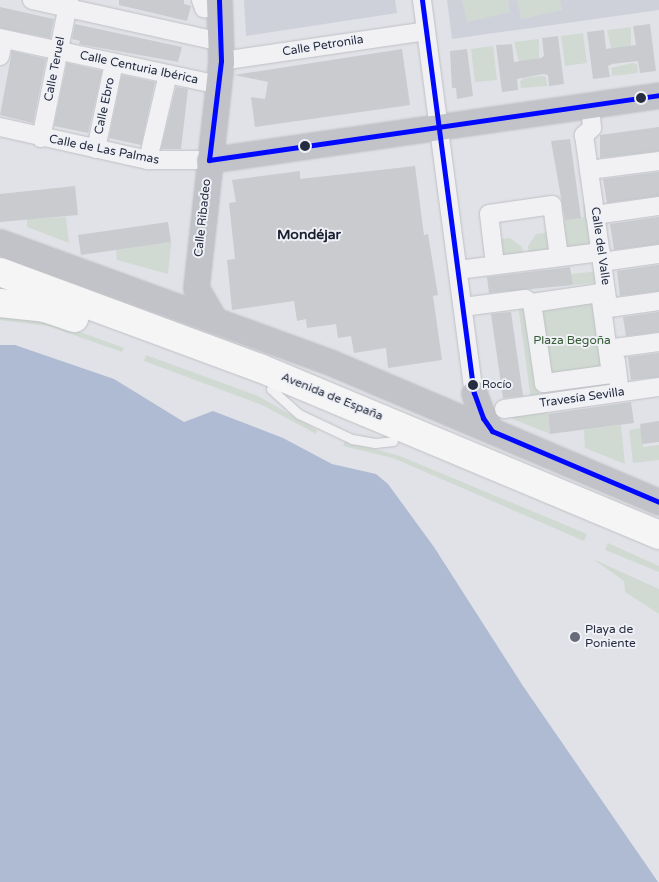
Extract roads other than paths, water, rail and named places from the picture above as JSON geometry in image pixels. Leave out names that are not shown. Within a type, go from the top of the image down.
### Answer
[{"type":"highway","name":"Avenida de España","points":[[0,272],[260,368],[659,535]]},
{"type":"highway","name":"Avenida de España","points":[[0,303],[45,308],[271,389],[659,554]]},
{"type":"street","points":[[32,0],[68,4],[220,63]]},
{"type":"street","points":[[422,0],[437,125],[474,393],[482,418],[492,431]]},
{"type":"street","name":"Calle Ribadeo","points":[[196,288],[220,63],[213,3]]},
{"type":"street","name":"Calle Teruel","points":[[41,138],[68,4]]},
{"type":"street","name":"Calle Petronila","points":[[220,63],[426,30]]},
{"type":"street","points":[[0,56],[2,39]]},
{"type":"street","name":"Calle Centuria Ibérica","points":[[2,39],[168,74],[220,63]]},
{"type":"street","name":"Calle Ebro","points":[[96,149],[114,63]]},
{"type":"street","points":[[148,160],[168,74]]},
{"type":"street","points":[[209,160],[437,125],[659,95]]},
{"type":"street","name":"Calle del Valle","points":[[590,105],[592,128],[584,135],[617,381]]},
{"type":"street","name":"Calle de Las Palmas","points":[[0,127],[41,138],[148,160],[209,160]]},
{"type":"street","points":[[589,170],[659,160]]},
{"type":"street","points":[[495,265],[489,214],[552,205],[559,257]]},
{"type":"street","points":[[595,216],[659,206]]},
{"type":"street","points":[[0,242],[171,302],[447,411],[659,502]]},
{"type":"street","points":[[458,270],[559,257],[659,254]]},
{"type":"street","points":[[171,302],[196,288],[214,319]]},
{"type":"street","points":[[463,306],[526,299],[532,303],[605,296],[659,301]]},
{"type":"street","points":[[544,384],[617,381],[605,296]]},
{"type":"street","points":[[532,303],[544,384],[543,403]]},
{"type":"street","points":[[614,348],[659,342]]},
{"type":"street","name":"Travesía Sevilla","points":[[504,409],[543,403],[617,381],[659,387]]},
{"type":"street","points":[[447,411],[463,408],[474,393]]},
{"type":"water","points":[[0,345],[15,345],[114,379],[184,422],[213,411],[283,438],[332,464],[376,474],[388,484],[434,547],[523,686],[658,882],[0,882]]},
{"type":"place","name":"Rocío","points":[[473,385]]},
{"type":"place","name":"Playa de Poniente","points":[[575,637]]},
{"type":"district","name":"Mondéjar","points":[[309,235]]},
{"type":"park label","name":"Plaza Begoña","points":[[572,341]]}]
